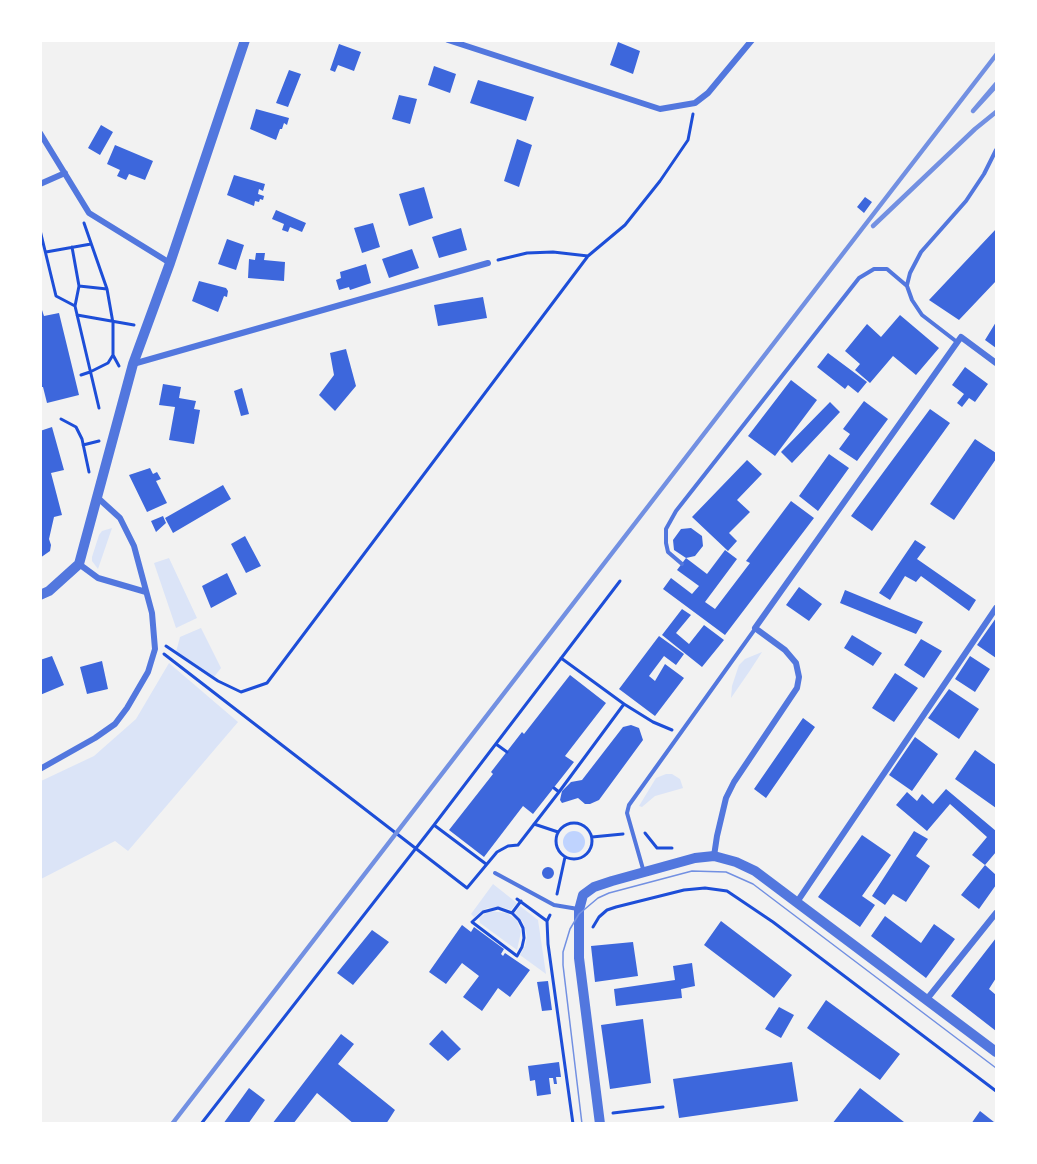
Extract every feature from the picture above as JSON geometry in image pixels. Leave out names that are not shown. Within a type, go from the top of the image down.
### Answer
[{"type":"street","points":[[40,595],[49,591],[79,564],[133,364],[170,263],[245,40]]},
{"type":"street","points":[[448,40],[660,109],[694,103],[708,93],[752,40]]},
{"type":"street","points":[[40,133],[89,213],[170,263]]},
{"type":"street","points":[[40,184],[65,173]]},
{"type":"street","points":[[133,364],[488,263]]},
{"type":"street","points":[[714,856],[726,798],[734,782],[797,688],[799,676],[796,663],[785,650],[755,628],[959,339],[996,363]]},
{"type":"street","points":[[40,769],[115,724],[148,672],[156,640],[134,546],[120,518],[98,498]]},
{"type":"street","points":[[79,564],[99,578],[146,592]]},
{"type":"street","points":[[797,902],[996,608]]},
{"type":"street","points":[[600,1124],[579,958],[579,910],[583,894],[594,887],[676,861],[714,856],[736,862],[755,871],[996,1052]]},
{"type":"street","points":[[927,999],[996,913]]},
{"type":"lane","points":[[907,286],[910,273],[921,252],[966,201],[984,174],[996,150]]},
{"type":"lane","points":[[682,564],[668,552],[666,543],[666,529],[676,511],[859,278],[874,269],[887,269],[907,286],[912,300],[922,315],[959,339]]},
{"type":"lane","points":[[644,871],[627,813],[629,805],[755,628]]},
{"type":"lane","points":[[495,873],[554,905],[579,910]]},
{"type":"path","points":[[156,640],[218,681],[241,692],[267,683],[588,256],[625,225],[660,181],[688,140],[694,103]]},
{"type":"path","points":[[81,375],[108,363],[113,355],[113,323],[107,289],[82,219]]},
{"type":"path","points":[[40,230],[56,296],[75,306]]},
{"type":"path","points":[[46,252],[92,244]]},
{"type":"path","points":[[72,248],[79,286],[75,306],[99,408]]},
{"type":"path","points":[[488,263],[526,253],[553,252],[588,256]]},
{"type":"path","points":[[79,286],[107,289]]},
{"type":"path","points":[[77,315],[113,323],[147,327]]},
{"type":"path","points":[[61,419],[76,427],[90,476]]},
{"type":"path","points":[[83,445],[101,441]]},
{"type":"path","points":[[201,1124],[434,825],[620,581]]},
{"type":"path","points":[[561,658],[653,722],[682,732]]},
{"type":"path","points":[[171,659],[467,888],[501,849],[518,845],[624,704]]},
{"type":"path","points":[[496,744],[507,752]]},
{"type":"path","points":[[554,788],[559,792]]},
{"type":"path","points":[[534,824],[558,832]]},
{"type":"path","points":[[570,824],[577,824],[589,830],[592,837],[592,844],[585,856],[572,859],[565,857],[556,846],[558,832],[570,824]]},
{"type":"path","points":[[434,825],[486,864]]},
{"type":"path","points":[[644,829],[657,848],[672,848]]},
{"type":"path","points":[[592,837],[625,834]]},
{"type":"path","points":[[590,932],[599,917],[607,910],[684,888],[727,891],[773,922],[996,1091]]},
{"type":"path","points":[[512,913],[521,901]]},
{"type":"path","points":[[490,909],[512,913],[523,928],[524,938],[517,956],[472,922],[490,909]]},
{"type":"path","points":[[553,973],[573,1124]]},
{"type":"path","points":[[612,1124],[611,1113],[663,1107]]},
{"type":"shaded area","points":[[112,528],[98,569],[92,557],[99,535],[102,531]]},
{"type":"shaded area","points":[[169,558],[197,618],[176,628],[154,563]]},
{"type":"shaded area","points":[[201,628],[221,668],[214,677],[176,652],[180,637]]},
{"type":"shaded area","points":[[762,652],[731,698],[732,686],[739,665],[745,659]]},
{"type":"shaded area","points":[[169,663],[238,722],[128,851],[115,841],[41,879],[41,781],[94,756],[136,719]]},
{"type":"shaded area","points":[[672,774],[680,779],[683,788],[655,796],[642,807],[639,806],[656,778]]},
{"type":"shaded area","points":[[493,884],[517,903],[511,910],[501,907],[487,908],[474,917],[471,914]]},
{"type":"shaded area","points":[[520,906],[538,920],[546,974],[520,955],[527,936],[523,922],[515,913]]},
{"type":"shaded area","points":[[489,911],[507,913],[517,920],[521,932],[517,950],[480,923],[479,918]]},
{"type":"water","points":[[574,831],[582,834],[585,842],[582,850],[574,853],[566,850],[563,842],[566,834]]},
{"type":"building","points":[[618,42],[640,51],[633,74],[610,65]]},
{"type":"building","points":[[339,44],[361,52],[354,71],[338,65],[335,72],[330,70]]},
{"type":"building","points":[[434,66],[456,74],[450,93],[428,85]]},
{"type":"building","points":[[289,70],[301,74],[288,107],[276,103]]},
{"type":"building","points":[[478,80],[534,97],[526,121],[470,103]]},
{"type":"building","points":[[399,95],[417,99],[410,124],[392,119]]},
{"type":"building","points":[[256,109],[289,118],[287,125],[284,123],[280,129],[276,140],[250,129]]},
{"type":"building","points":[[101,125],[113,132],[100,155],[88,148]]},
{"type":"building","points":[[517,139],[532,145],[519,187],[504,181]]},
{"type":"building","points":[[115,145],[153,161],[145,180],[129,174],[126,180],[117,176],[120,170],[107,164]]},
{"type":"building","points":[[234,175],[265,184],[263,191],[259,189],[258,194],[264,196],[263,200],[255,201],[254,206],[227,195]]},
{"type":"building","points":[[424,187],[433,218],[409,226],[399,194]]},
{"type":"building","points":[[865,197],[872,202],[864,213],[857,207]]},
{"type":"building","points":[[276,210],[306,223],[302,232],[290,227],[288,232],[282,230],[284,224],[272,219]]},
{"type":"building","points":[[373,223],[380,247],[362,253],[354,228]]},
{"type":"building","points":[[461,228],[467,250],[439,258],[432,237]]},
{"type":"building","points":[[996,229],[996,281],[959,320],[929,300]]},
{"type":"building","points":[[227,239],[244,245],[236,270],[218,264]]},
{"type":"building","points":[[412,249],[419,268],[389,278],[382,259]]},
{"type":"building","points":[[256,253],[265,253],[264,260],[285,262],[284,281],[248,278],[249,259],[255,260]]},
{"type":"building","points":[[366,264],[371,283],[350,290],[349,287],[339,290],[336,280],[341,278],[340,272]]},
{"type":"building","points":[[199,281],[226,288],[228,291],[218,312],[192,301]]},
{"type":"building","points":[[483,297],[487,318],[438,326],[434,305]]},
{"type":"building","points":[[40,304],[44,316],[59,313],[79,395],[47,403],[43,387],[40,387]]},
{"type":"building","points":[[900,315],[939,348],[916,375],[893,356],[870,383],[855,370],[860,364],[845,351],[867,324],[881,337]]},
{"type":"building","points":[[996,322],[996,348],[985,340]]},
{"type":"building","points":[[346,349],[356,386],[335,411],[319,395],[334,375],[330,353]]},
{"type":"building","points":[[828,353],[867,382],[858,393],[848,385],[845,389],[817,367]]},
{"type":"building","points":[[965,367],[988,384],[975,402],[969,398],[962,407],[957,403],[964,394],[952,385]]},
{"type":"building","points":[[791,380],[817,400],[775,456],[748,436]]},
{"type":"building","points":[[163,384],[181,387],[179,398],[196,401],[194,409],[200,410],[194,444],[169,440],[175,407],[159,405]]},
{"type":"building","points":[[242,388],[249,414],[241,416],[234,391]]},
{"type":"building","points":[[864,401],[888,419],[857,461],[839,449],[850,434],[843,429]]},
{"type":"building","points":[[830,402],[840,412],[792,463],[781,452]]},
{"type":"building","points":[[930,409],[950,423],[872,531],[851,516]]},
{"type":"building","points":[[52,427],[64,470],[51,473],[62,515],[54,517],[49,539],[50,551],[40,558],[40,431]]},
{"type":"building","points":[[975,439],[996,453],[996,459],[954,520],[930,504]]},
{"type":"building","points":[[829,454],[849,468],[818,511],[799,496]]},
{"type":"building","points":[[747,460],[762,474],[737,500],[750,512],[729,533],[737,541],[728,551],[692,517]]},
{"type":"building","points":[[150,468],[153,474],[157,472],[161,479],[156,481],[167,503],[147,512],[129,475]]},
{"type":"building","points":[[223,485],[231,499],[173,533],[165,518]]},
{"type":"building","points":[[791,501],[814,518],[725,635],[663,589],[671,578],[692,594],[699,586],[677,570],[686,558],[707,574],[725,550],[737,559],[705,602],[715,609],[750,563],[746,561]]},
{"type":"building","points":[[163,516],[166,523],[156,532],[151,521]]},
{"type":"building","points":[[691,528],[702,536],[703,546],[695,556],[686,558],[674,550],[673,540],[681,529]]},
{"type":"building","points":[[245,536],[261,566],[246,573],[231,544]]},
{"type":"building","points":[[915,540],[926,547],[917,559],[976,600],[969,611],[921,576],[916,582],[905,576],[890,600],[879,593]]},
{"type":"building","points":[[227,573],[237,594],[211,608],[202,586]]},
{"type":"building","points":[[799,587],[822,604],[809,621],[786,605]]},
{"type":"building","points":[[845,590],[923,622],[916,634],[840,603]]},
{"type":"building","points":[[682,609],[691,615],[676,633],[689,644],[704,625],[724,640],[702,667],[662,635]]},
{"type":"building","points":[[996,618],[996,658],[977,645]]},
{"type":"building","points":[[852,635],[882,653],[873,666],[844,648]]},
{"type":"building","points":[[659,636],[684,654],[676,665],[664,656],[649,676],[655,681],[665,664],[684,678],[655,716],[619,689]]},
{"type":"building","points":[[921,639],[942,651],[924,678],[904,665]]},
{"type":"building","points":[[52,656],[64,685],[40,695],[40,660]]},
{"type":"building","points":[[970,656],[990,669],[975,692],[955,679]]},
{"type":"building","points":[[102,661],[108,689],[87,694],[80,667]]},
{"type":"building","points":[[895,673],[918,688],[894,722],[872,708]]},
{"type":"building","points":[[570,675],[606,703],[565,756],[574,762],[533,814],[523,806],[484,857],[449,830],[493,774],[491,772],[522,732],[524,734]]},
{"type":"building","points":[[949,689],[979,709],[959,739],[928,718]]},
{"type":"building","points":[[803,718],[815,727],[766,798],[754,789]]},
{"type":"building","points":[[631,725],[639,728],[643,740],[599,800],[585,804],[578,798],[562,803],[560,800],[562,791],[571,782],[582,780],[623,727]]},
{"type":"building","points":[[915,737],[938,754],[912,791],[889,775]]},
{"type":"building","points":[[975,750],[996,765],[996,808],[955,779]]},
{"type":"building","points":[[946,789],[996,831],[996,852],[985,865],[972,855],[987,837],[950,804],[927,831],[896,805],[907,792],[917,801],[922,794],[933,804]]},
{"type":"building","points":[[914,831],[928,839],[916,856],[930,866],[906,902],[893,894],[885,905],[872,896]]},
{"type":"building","points":[[862,835],[891,855],[862,896],[875,905],[860,927],[818,897]]},
{"type":"building","points":[[985,865],[996,875],[996,885],[979,909],[961,895]]},
{"type":"building","points":[[550,867],[554,873],[550,879],[546,879],[542,871]]},
{"type":"building","points":[[885,916],[921,943],[934,924],[955,939],[926,978],[871,936]]},
{"type":"building","points":[[721,921],[792,975],[774,998],[704,945]]},
{"type":"building","points":[[462,925],[471,932],[474,927],[504,949],[501,954],[503,956],[505,953],[530,970],[510,997],[498,988],[482,1011],[463,997],[479,976],[462,963],[446,984],[429,972]]},
{"type":"building","points":[[372,930],[389,942],[353,985],[337,973]]},
{"type":"building","points":[[996,938],[996,978],[989,989],[996,995],[996,1031],[951,996]]},
{"type":"building","points":[[633,942],[638,976],[595,982],[591,946]]},
{"type":"building","points":[[692,963],[695,986],[681,989],[682,998],[616,1006],[614,989],[675,980],[673,966]]},
{"type":"building","points":[[548,981],[552,1010],[542,1011],[537,982]]},
{"type":"building","points":[[826,1000],[900,1054],[880,1080],[807,1028]]},
{"type":"building","points":[[779,1007],[794,1015],[781,1038],[765,1029]]},
{"type":"building","points":[[643,1019],[651,1083],[610,1089],[601,1025]]},
{"type":"building","points":[[442,1030],[461,1049],[448,1061],[429,1044]]},
{"type":"building","points":[[341,1034],[354,1044],[338,1064],[395,1110],[386,1124],[354,1124],[317,1093],[293,1124],[272,1124]]},
{"type":"building","points":[[559,1062],[561,1077],[556,1077],[557,1084],[554,1084],[553,1078],[549,1078],[551,1094],[537,1096],[535,1080],[530,1081],[528,1066]]},
{"type":"building","points":[[792,1062],[798,1101],[679,1118],[673,1079]]},
{"type":"building","points":[[249,1088],[265,1100],[248,1124],[223,1124]]},
{"type":"building","points":[[860,1088],[904,1122],[903,1124],[832,1124]]},
{"type":"building","points":[[980,1111],[994,1122],[993,1124],[971,1124]]},
{"type":"tram line","points":[[582,1124],[563,965],[563,952],[570,929],[579,914],[598,898],[692,871],[726,872],[753,884],[996,1068]]},
{"type":"railway","points":[[172,1124],[996,55]]},
{"type":"railway","points":[[996,84],[973,111],[996,86]]},
{"type":"railway","points":[[873,226],[975,129],[996,112]]}]
